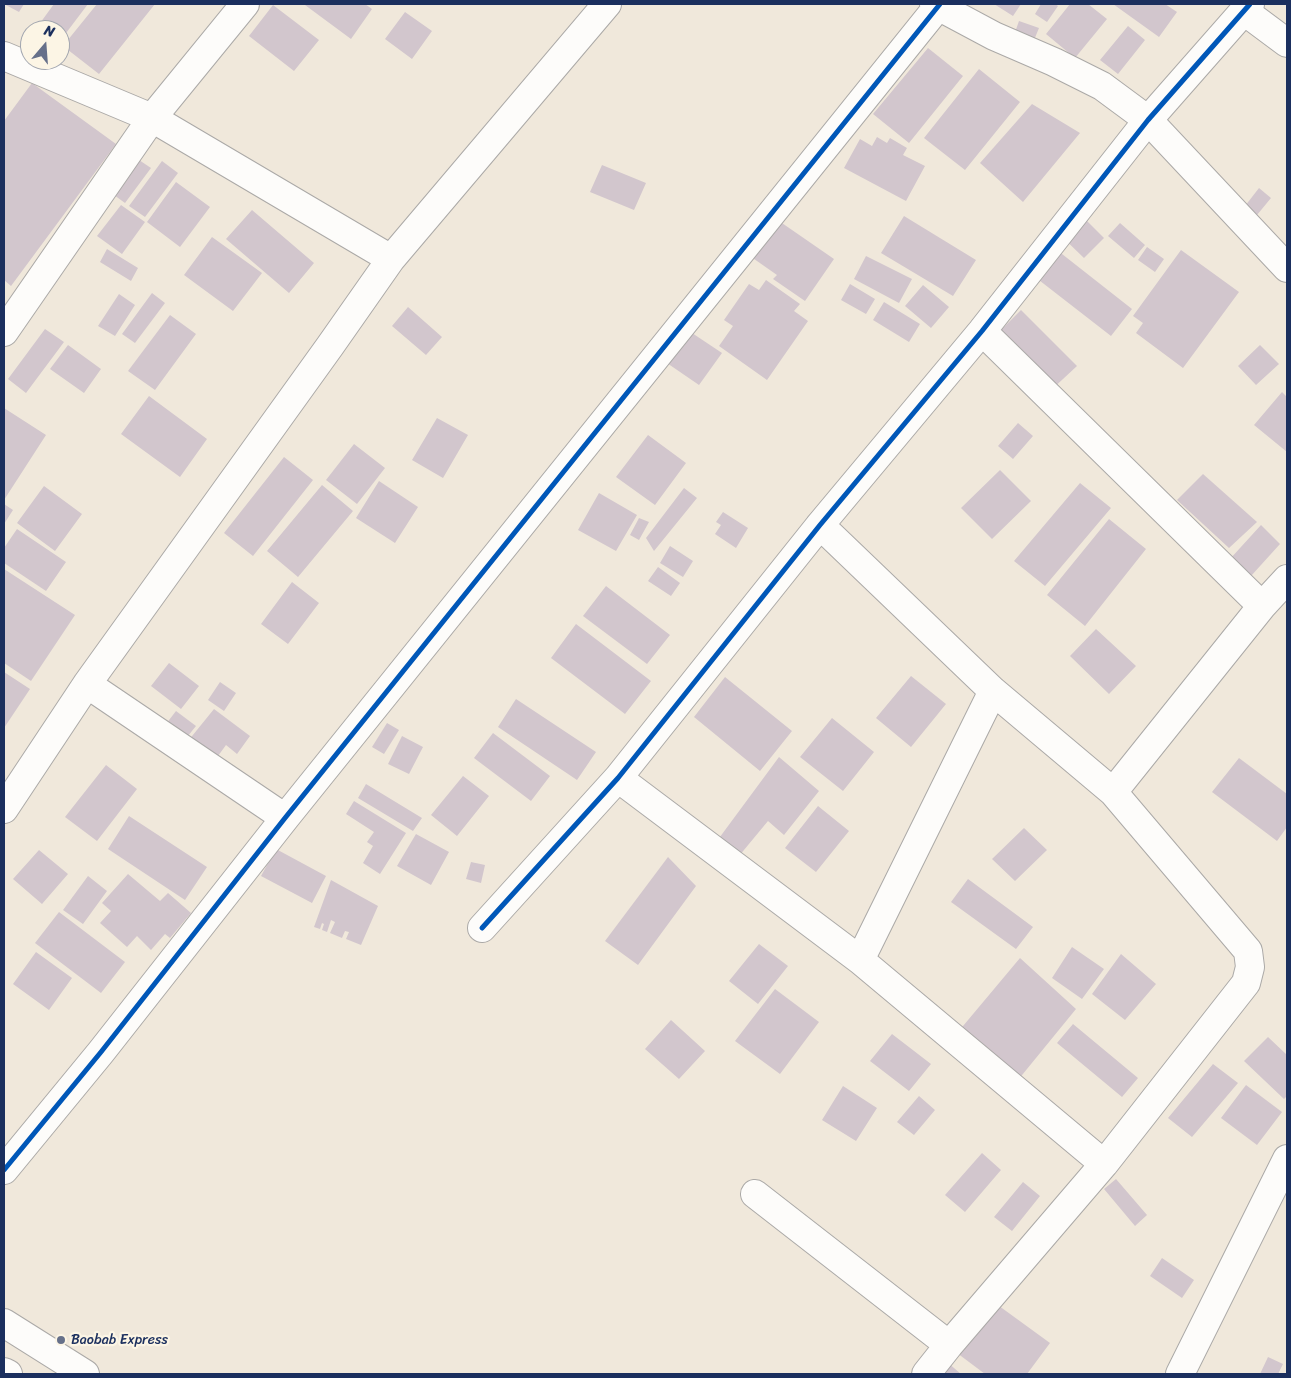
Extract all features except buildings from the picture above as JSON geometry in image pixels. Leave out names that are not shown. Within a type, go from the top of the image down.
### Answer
[{"type":"main road","points":[[4,332],[152,118],[245,4]]},
{"type":"main road","points":[[4,809],[87,684],[391,259],[607,4]]},
{"type":"main road","points":[[4,1170],[101,1052],[285,818],[937,5],[994,36],[1054,62],[1102,86],[1148,120],[1287,268]]},
{"type":"main road","points":[[482,928],[618,778],[820,525],[982,332],[1148,120],[1247,8],[1287,43]]},
{"type":"main road","points":[[4,56],[152,118],[391,259]]},
{"type":"main road","points":[[982,332],[1262,606]]},
{"type":"main road","points":[[820,525],[993,691],[1113,792],[1248,951],[1250,967],[1246,983],[1104,1164],[926,1374]]},
{"type":"main road","points":[[1113,792],[1262,606],[1287,579]]},
{"type":"main road","points":[[87,684],[285,818]]},
{"type":"main road","points":[[860,960],[993,691]]},
{"type":"main road","points":[[618,778],[860,960],[1104,1164]]},
{"type":"main road","points":[[1180,1374],[1287,1159]]},
{"type":"main road","points":[[756,1194],[949,1345]]},
{"type":"main road","points":[[4,1323],[85,1374]]},
{"type":"main road","points":[[4,1372],[8,1374]]},
{"type":"cycle path","points":[[4,1170],[101,1052],[285,818],[940,4]]},
{"type":"cycle path","points":[[482,928],[618,778],[820,525],[982,331],[1148,120],[1250,4]]},
{"type":"place","name":"Baobab Express","points":[[61,1340]]}]
